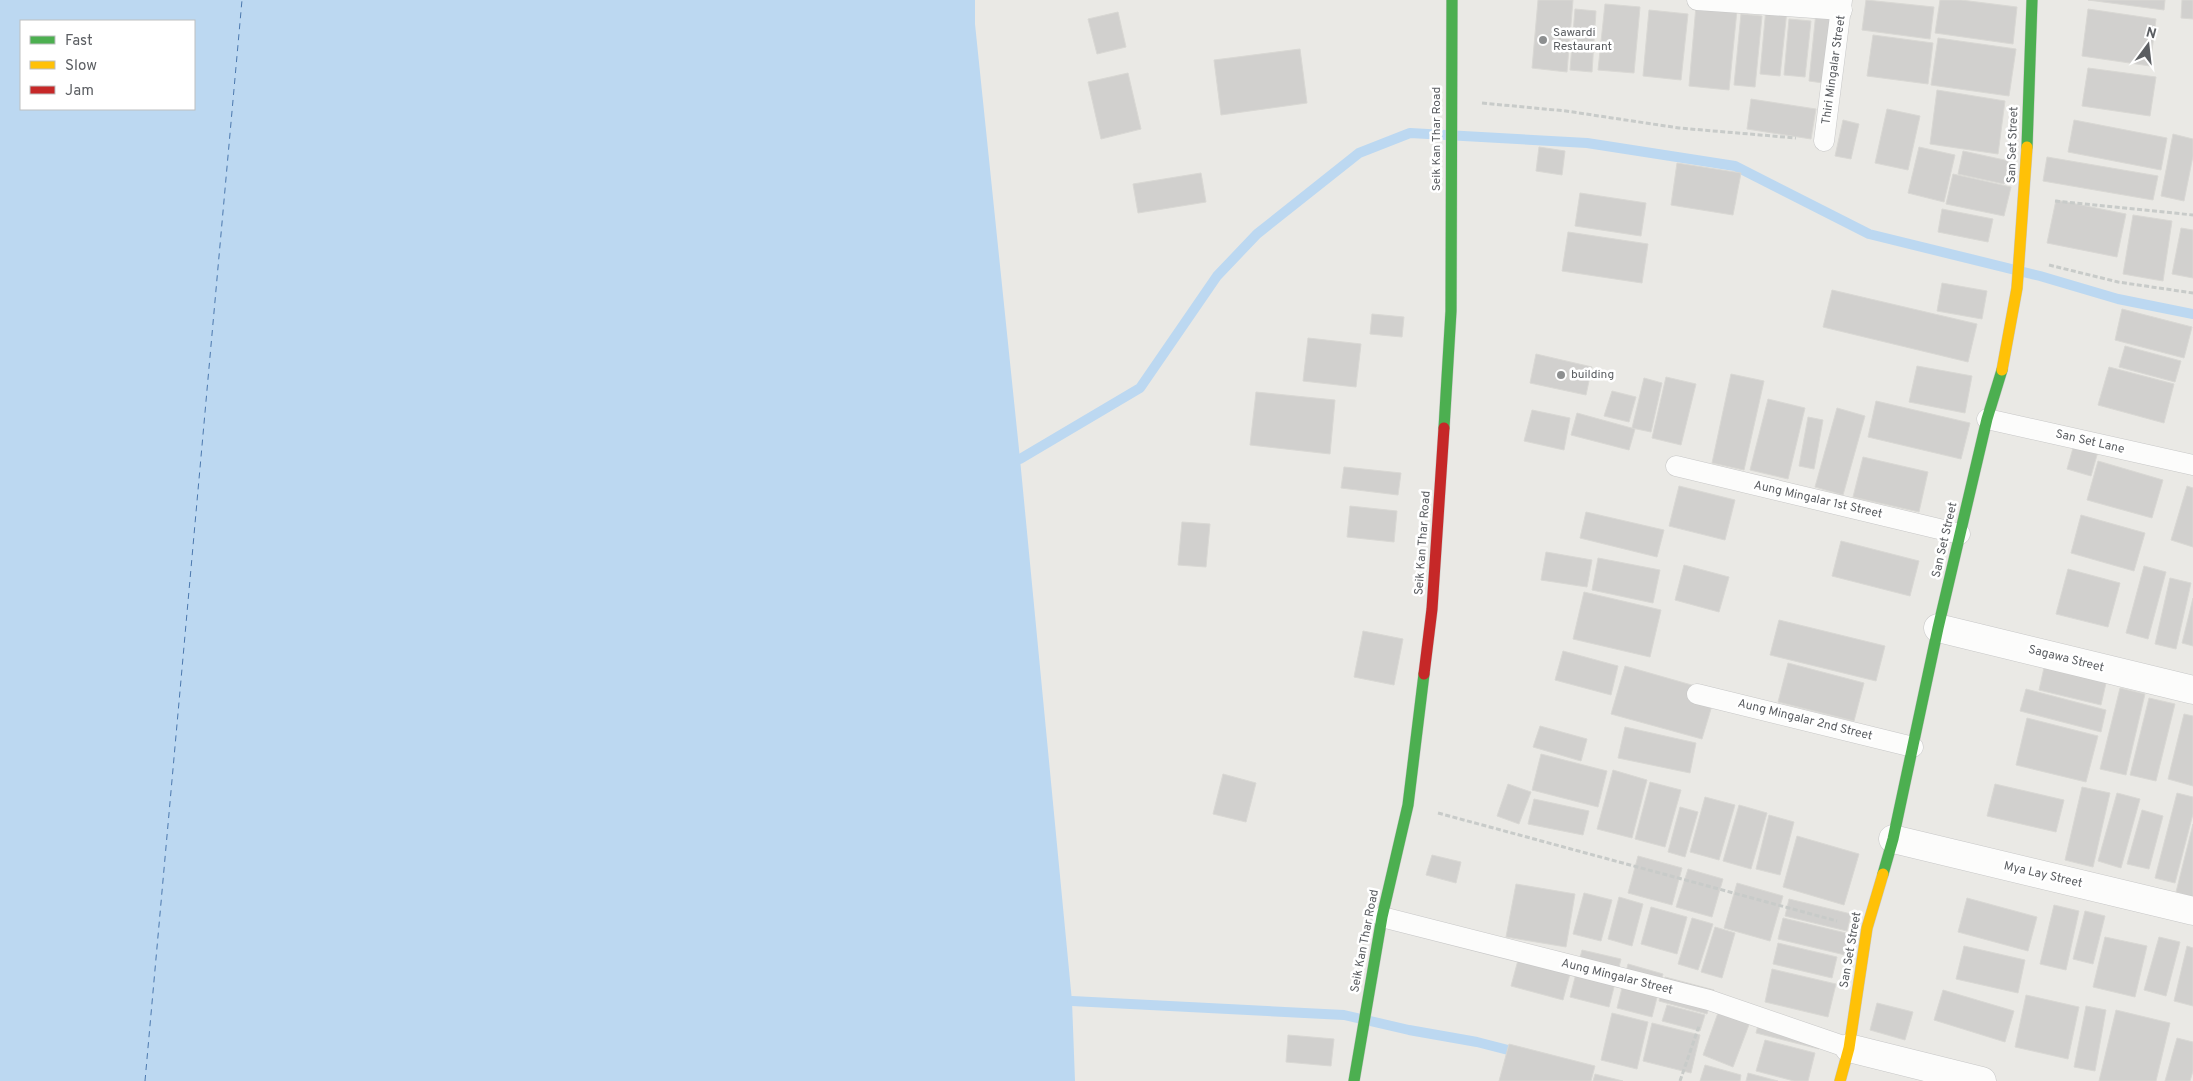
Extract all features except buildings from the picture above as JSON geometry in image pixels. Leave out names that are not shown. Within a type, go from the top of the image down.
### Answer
[{"type":"street","name":"Seik Kan Thar Road","points":[[1354,1081],[1382,916],[1408,805],[1432,609],[1449,341],[1452,0]]},
{"type":"street","name":"San Set Street","points":[[1840,1081],[1848,1048],[1867,928],[1892,839],[1960,534],[1987,419],[1999,382],[2017,288],[2025,197],[2032,0]]},
{"type":"street","name":"Sagawa Street","points":[[1938,628],[2193,690]]},
{"type":"street","name":"Mya Lay Street","points":[[1892,839],[2193,911]]},
{"type":"street","points":[[1848,1048],[1982,1081]]},
{"type":"lane","points":[[1697,0],[1842,5]]},
{"type":"lane","name":"Thiri Mingalar Street","points":[[1824,141],[1842,5]]},
{"type":"lane","name":"San Set Lane","points":[[1987,419],[2193,466]]},
{"type":"lane","name":"Aung Mingalar 1st Street","points":[[1676,466],[1960,534]]},
{"type":"lane","name":"Aung Mingalar 2nd Street","points":[[1697,694],[1805,718],[1913,747]]},
{"type":"lane","name":"Aung Mingalar Street","points":[[1382,916],[1709,1000],[1848,1048]]},
{"type":"path","points":[[1451,101],[1566,111],[1679,128],[1824,141]]},
{"type":"path","points":[[2025,197],[2193,215]]},
{"type":"path","points":[[2020,257],[2118,282],[2193,293]]},
{"type":"path","points":[[1408,805],[1867,928]]},
{"type":"path","points":[[1680,1081],[1709,1000]]},
{"type":"water","points":[[0,0],[975,0],[975,24],[1020,459],[1072,1001],[1075,1081],[0,1081]]},
{"type":"waterway","points":[[1020,459],[1140,388],[1217,276],[1257,234],[1359,153],[1410,133],[1587,143],[1735,166],[1869,234],[2040,276],[2118,299],[2193,314]]},
{"type":"waterway","points":[[1072,1001],[1344,1015],[1512,1051]]},
{"type":"ferry route","points":[[145,1081],[242,0]]},
{"type":"traffic: fast","points":[[1444,428],[1451,311],[1452,0]]},
{"type":"traffic: fast","points":[[2027,147],[2032,0]]},
{"type":"traffic: fast","points":[[1883,874],[1893,839],[1938,628],[1987,419],[2002,370]]},
{"type":"traffic: fast","points":[[1354,1081],[1382,917],[1408,805],[1424,674]]},
{"type":"traffic: slow","points":[[2002,370],[2017,288],[2027,147]]},
{"type":"traffic: slow","points":[[1840,1081],[1849,1048],[1867,928],[1883,874]]},
{"type":"traffic: jam","points":[[1424,674],[1432,609],[1444,428]]},
{"type":"place","name":"Sawardi Restaurant","points":[[1543,40]]},
{"type":"place","name":"building","points":[[1561,375]]}]
